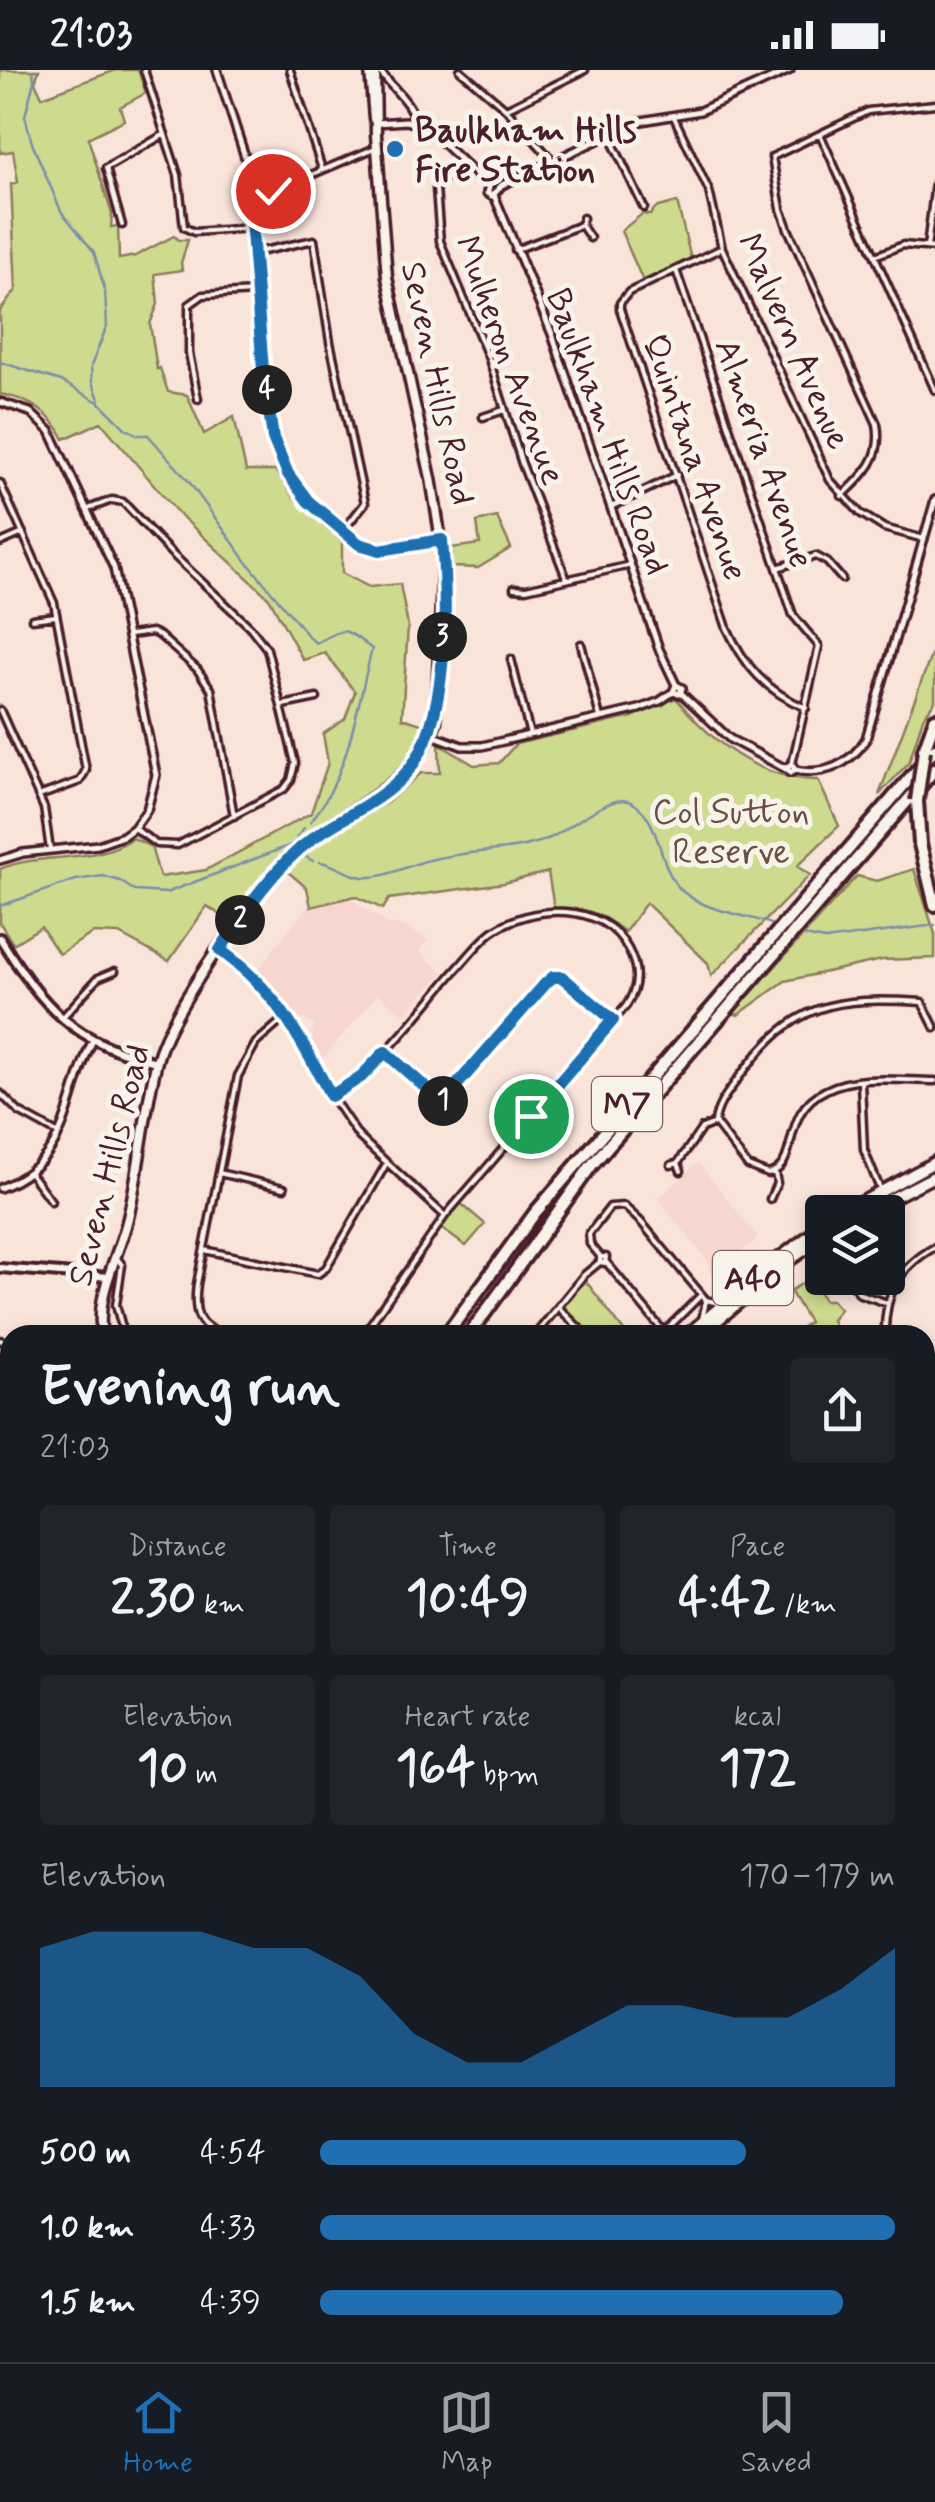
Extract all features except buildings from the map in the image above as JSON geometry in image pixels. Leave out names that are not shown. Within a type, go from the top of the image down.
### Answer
[{"type":"highway","points":[[934,902],[920,844],[916,801],[935,719]]},
{"type":"highway","name":"M7","points":[[450,1325],[510,1245],[929,750]]},
{"type":"highway","name":"M7","points":[[475,1325],[591,1166],[935,770]]},
{"type":"highway","points":[[884,1195],[935,1162]]},
{"type":"highway","points":[[884,1195],[935,1176]]},
{"type":"highway","name":"A40","points":[[698,1325],[805,1239]]},
{"type":"highway","points":[[712,1325],[805,1250]]},
{"type":"main road","name":"Seven Hills Road","points":[[101,1325],[100,1313],[127,1219],[157,1062],[188,998],[276,872],[316,836],[387,790],[408,771],[432,735],[443,608],[442,540],[387,277],[375,70]]},
{"type":"main road","name":"Seven Hills Road","points":[[421,751],[436,714]]},
{"type":"main road","points":[[0,938],[30,986],[61,1020],[93,1040],[157,1062]]},
{"type":"main road","points":[[0,1268],[109,1277]]},
{"type":"street","points":[[144,70],[178,175],[184,226],[194,232],[251,228]]},
{"type":"street","points":[[217,70],[246,158],[258,335],[276,447],[298,491],[359,544],[380,550],[442,540]]},
{"type":"street","points":[[290,70],[322,169]]},
{"type":"street","name":"Baulkham Hills Road","points":[[375,70],[413,110],[415,122],[428,129],[493,190],[552,334],[659,650],[677,690],[730,739],[791,768]]},
{"type":"street","points":[[460,70],[506,109],[553,160]]},
{"type":"street","points":[[506,109],[585,70]]},
{"type":"street","points":[[493,190],[636,122],[708,108],[790,70]]},
{"type":"street","points":[[842,496],[865,474],[876,456],[877,424],[788,229],[771,161],[778,152],[868,111],[935,104]]},
{"type":"street","name":"Malvern Avenue","points":[[673,116],[710,191],[722,248],[822,466],[842,496],[860,513],[884,528],[924,539]]},
{"type":"street","points":[[376,123],[415,122]]},
{"type":"street","points":[[819,133],[935,390]]},
{"type":"street","points":[[122,225],[106,168],[165,134]]},
{"type":"street","points":[[609,134],[644,208]]},
{"type":"street","points":[[249,194],[273,191],[377,148]]},
{"type":"street","name":"Mulheron Avenue","points":[[460,161],[436,188],[438,236],[489,359],[566,580]]},
{"type":"street","points":[[927,247],[935,183]]},
{"type":"street","points":[[581,225],[583,218]]},
{"type":"street","points":[[515,250],[581,225]]},
{"type":"street","points":[[581,225],[590,238]]},
{"type":"street","points":[[253,253],[314,240],[330,342],[364,503],[342,532]]},
{"type":"street","points":[[875,256],[900,246],[935,248]]},
{"type":"street","name":"Quintana Avenue","points":[[722,248],[629,292],[620,302],[620,309],[738,652],[765,685],[806,708]]},
{"type":"street","name":"Almeria Avenue","points":[[676,270],[794,618],[818,642]]},
{"type":"street","points":[[198,398],[189,353],[189,306],[203,296],[255,292]]},
{"type":"street","points":[[0,402],[24,408],[47,427],[114,568],[156,775],[151,802],[134,828],[103,844],[16,854],[0,860]]},
{"type":"street","points":[[483,417],[504,410]]},
{"type":"street","points":[[611,507],[676,475]]},
{"type":"street","points":[[0,484],[49,588],[86,776],[39,796]]},
{"type":"street","points":[[88,509],[112,500],[122,502],[250,626],[267,649],[295,763],[291,780],[275,795],[172,846],[150,841],[134,828]]},
{"type":"street","points":[[825,639],[818,642],[820,652],[791,768],[812,772],[831,768],[853,756],[866,738],[935,500]]},
{"type":"street","points":[[0,543],[23,533]]},
{"type":"street","points":[[777,568],[816,556],[842,578]]},
{"type":"street","points":[[514,588],[526,589],[631,565]]},
{"type":"street","points":[[32,619],[56,616]]},
{"type":"street","points":[[130,635],[152,632],[160,636],[205,678],[211,689],[234,816]]},
{"type":"street","points":[[581,644],[600,718]]},
{"type":"street","points":[[511,659],[530,735]]},
{"type":"street","points":[[432,735],[471,747],[650,706],[677,690]]},
{"type":"street","points":[[283,705],[318,698]]},
{"type":"street","points":[[0,710],[46,812],[50,850]]},
{"type":"street","points":[[331,1096],[361,1077],[483,940],[508,923],[566,912],[592,916],[622,938],[634,960],[638,975],[632,997],[444,1216],[370,1325]]},
{"type":"street","points":[[220,950],[257,978],[287,1016],[331,1096],[359,1137],[444,1216]]},
{"type":"street","points":[[61,1020],[98,978],[115,971]]},
{"type":"street","points":[[385,1052],[442,1102],[553,977],[566,979],[613,1020]]},
{"type":"street","points":[[935,1028],[922,1002],[835,1003],[809,1011],[786,1025],[754,1059],[717,1108],[715,1123],[748,1166],[761,1174],[775,1173],[786,1163],[792,1128],[807,1103],[834,1086],[935,1080]]},
{"type":"street","points":[[203,1325],[194,1310],[238,1076],[256,1043],[287,1016]]},
{"type":"street","points":[[0,1188],[30,1172],[60,1135],[78,1072],[93,1040]]},
{"type":"street","points":[[861,1082],[864,1150],[884,1195]]},
{"type":"street","points":[[0,1093],[20,1112],[60,1135]]},
{"type":"street","points":[[671,1165],[678,1162],[702,1128],[715,1123]]},
{"type":"street","points":[[678,1162],[681,1171]]},
{"type":"street","points":[[204,1250],[318,1274],[326,1268],[386,1164]]},
{"type":"street","points":[[30,1172],[51,1201]]},
{"type":"street","points":[[219,1173],[284,1188]]},
{"type":"street","points":[[770,1200],[777,1183],[775,1173]]},
{"type":"street","points":[[773,1193],[780,1196]]},
{"type":"street","points":[[655,1325],[590,1244],[590,1234],[610,1207],[617,1204],[642,1222],[706,1300],[723,1302]]},
{"type":"street","points":[[886,1325],[893,1286],[909,1264],[935,1247]]},
{"type":"street","points":[[116,1257],[122,1266],[116,1306],[121,1325]]},
{"type":"street","points":[[543,1325],[584,1275],[602,1260]]},
{"type":"street","points":[[671,1325],[701,1295]]},
{"type":"street","points":[[863,1295],[887,1303]]},
{"type":"street","points":[[701,1322],[706,1300]]},
{"type":"street","points":[[558,1307],[576,1325]]},
{"type":"shaded area","points":[[348,897],[386,923],[408,928],[428,940],[419,951],[443,973],[403,1015],[378,994],[322,1059],[311,1045],[314,1025],[303,1018],[294,1019],[256,972],[305,909]]},
{"type":"shaded area","points":[[698,1162],[758,1237],[712,1277],[708,1261],[658,1199]]},
{"type":"green space","points":[[0,70],[39,70],[35,82],[42,97],[116,70],[138,70],[146,93],[120,107],[124,120],[88,138],[112,214],[111,227],[118,226],[119,259],[135,256],[174,236],[188,240],[182,270],[155,274],[158,304],[150,324],[157,369],[160,368],[168,392],[187,395],[204,434],[234,417],[246,471],[276,471],[293,497],[342,541],[342,573],[369,587],[400,584],[408,626],[402,718],[425,725],[415,747],[386,780],[311,829],[285,852],[229,921],[207,906],[169,961],[119,934],[93,933],[59,954],[41,927],[13,944],[0,923],[0,869],[33,860],[102,852],[133,838],[151,847],[160,877],[206,870],[311,813],[328,763],[323,734],[345,719],[355,692],[325,653],[303,660],[269,598],[177,512],[101,422],[64,439],[53,421],[38,408],[0,394],[0,311],[16,290],[11,184],[18,182],[13,151],[0,153]]},
{"type":"green space","points":[[677,202],[691,259],[643,281],[621,231],[642,214],[650,215],[655,208]]},
{"type":"green space","points":[[497,517],[511,548],[478,568],[452,567],[451,548],[480,544],[477,522]]},
{"type":"green space","points":[[935,645],[935,701],[923,718],[909,762],[879,795]]},
{"type":"green space","name":"Col Sutton Reserve","points":[[676,698],[705,730],[738,756],[776,773],[818,780],[839,826],[797,866],[810,875],[711,976],[708,963],[646,903],[625,932],[592,912],[554,908],[548,872],[504,883],[389,899],[383,909],[355,896],[311,907],[307,888],[287,871],[322,840],[388,802],[421,773],[440,773],[439,744],[474,765],[499,763],[516,744],[632,717]]},
{"type":"green space","points":[[914,869],[935,934],[935,958],[882,960],[785,981],[738,1015],[733,1013],[857,876],[877,881]]},
{"type":"green space","points":[[459,1202],[485,1224],[466,1246],[439,1227]]},
{"type":"green space","points":[[585,1280],[619,1325],[579,1325],[565,1312],[564,1304]]},
{"type":"green space","points":[[805,1282],[805,1295],[821,1295],[840,1309],[832,1320],[834,1325],[805,1325],[809,1322],[790,1291]]},
{"type":"waterway","points":[[33,70],[25,116],[32,143],[61,211],[94,252],[105,291],[107,326],[91,366],[92,382],[100,401]]},
{"type":"waterway","points":[[0,362],[61,381],[100,403],[125,428],[148,435],[187,479],[247,562],[309,637],[316,643],[344,631],[372,649],[343,762],[310,822]]},
{"type":"waterway","points":[[320,862],[357,876],[378,876],[438,858],[536,843],[602,807],[623,800],[641,809],[648,819],[672,879],[689,897],[779,927]]},
{"type":"waterway","points":[[296,843],[304,828]]},
{"type":"waterway","points":[[0,906],[76,880],[103,876],[135,891],[166,893],[296,843]]},
{"type":"waterway","points":[[303,855],[313,861]]},
{"type":"waterway","points":[[795,934],[825,940],[935,925]]},
{"type":"place","name":"Baulkham Hills Fire Station","points":[[395,149]]},
{"type":"route","points":[[273,191],[249,194],[257,326],[276,447],[298,491],[359,544],[380,550],[442,540],[440,682],[436,714],[408,771],[387,790],[292,855],[264,886],[220,950],[271,994],[292,1023],[331,1096],[361,1077],[385,1052],[442,1102],[546,983],[558,976],[566,979],[613,1020],[531,1116]]}]
